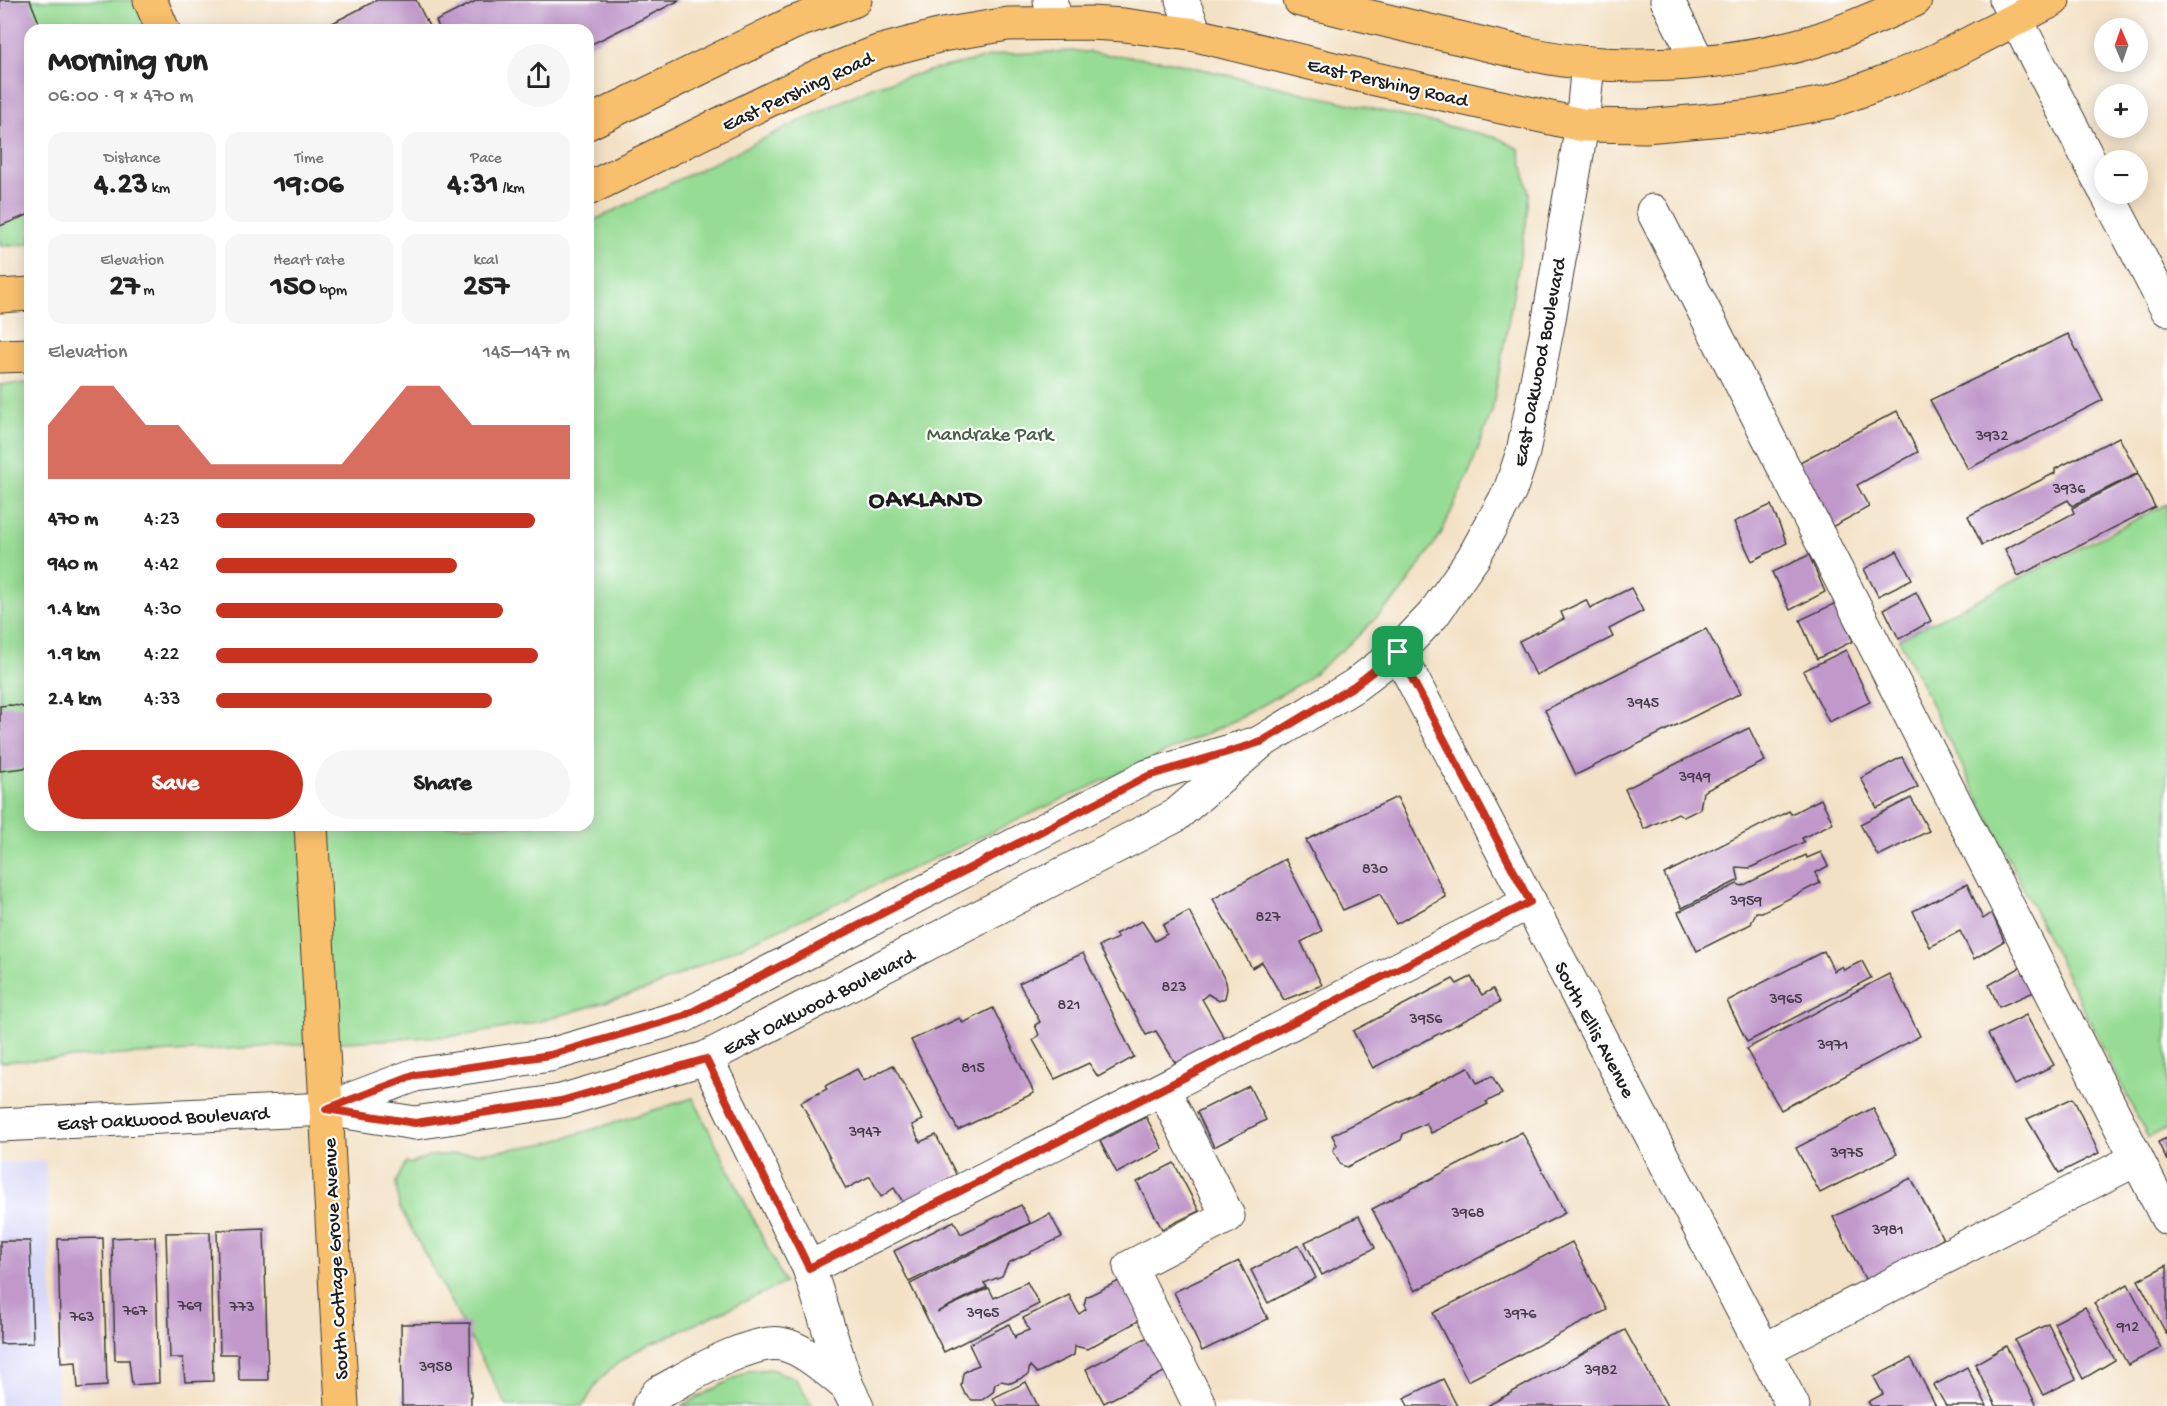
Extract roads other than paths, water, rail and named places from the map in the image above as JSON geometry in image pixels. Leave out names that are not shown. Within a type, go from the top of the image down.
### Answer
[{"type":"main road","points":[[150,0],[160,24]]},
{"type":"main road","points":[[594,120],[793,23],[855,0]]},
{"type":"main road","points":[[1300,0],[1507,49],[1588,63],[1661,63],[1746,56],[1813,41],[1872,20],[1915,0]]},
{"type":"main road","points":[[1582,124],[1646,126],[1712,121],[1755,116],[1829,102],[1930,63],[2011,10],[2053,0]]},
{"type":"main road","name":"East Pershing Road","points":[[594,186],[820,75],[878,52],[942,35],[1008,24],[1053,11],[1124,25],[1196,35],[1371,78],[1582,124]]},
{"type":"main road","points":[[0,296],[24,294]]},
{"type":"main road","points":[[0,356],[24,355]]},
{"type":"main road","name":"South Cottage Grove Avenue","points":[[311,831],[342,1406]]},
{"type":"street","points":[[1182,0],[1196,35]]},
{"type":"street","points":[[1667,0],[1698,61]]},
{"type":"street","points":[[2011,10],[2094,170]]},
{"type":"street","name":"East Oakwood Boulevard","points":[[0,1125],[326,1109],[415,1123],[561,1101],[706,1059],[1175,816],[1261,742],[1354,686],[1398,652],[1433,615],[1473,558],[1510,491],[1523,452],[1540,363],[1582,124],[1588,63]]},
{"type":"street","points":[[2112,204],[2167,309]]},
{"type":"street","points":[[1653,212],[2167,1218]]},
{"type":"street","name":"South Ellis Avenue","points":[[1398,652],[1793,1406]]},
{"type":"street","name":"East Oakwood Boulevard","points":[[326,1109],[416,1075],[550,1055],[684,1016],[1148,776],[1261,742]]},
{"type":"street","points":[[809,1268],[1530,902]]},
{"type":"street","points":[[706,1059],[809,1268],[852,1396]]},
{"type":"street","points":[[1162,1089],[1228,1216],[1130,1267],[1200,1406]]},
{"type":"street","points":[[1764,1350],[2137,1159]]},
{"type":"street","points":[[649,1406],[658,1393],[754,1346],[782,1344],[808,1356],[852,1396]]},
{"type":"district","name":"OAKLAND","points":[[926,497]]},
{"type":"park label","name":"Mandrake Park","points":[[990,433]]}]
